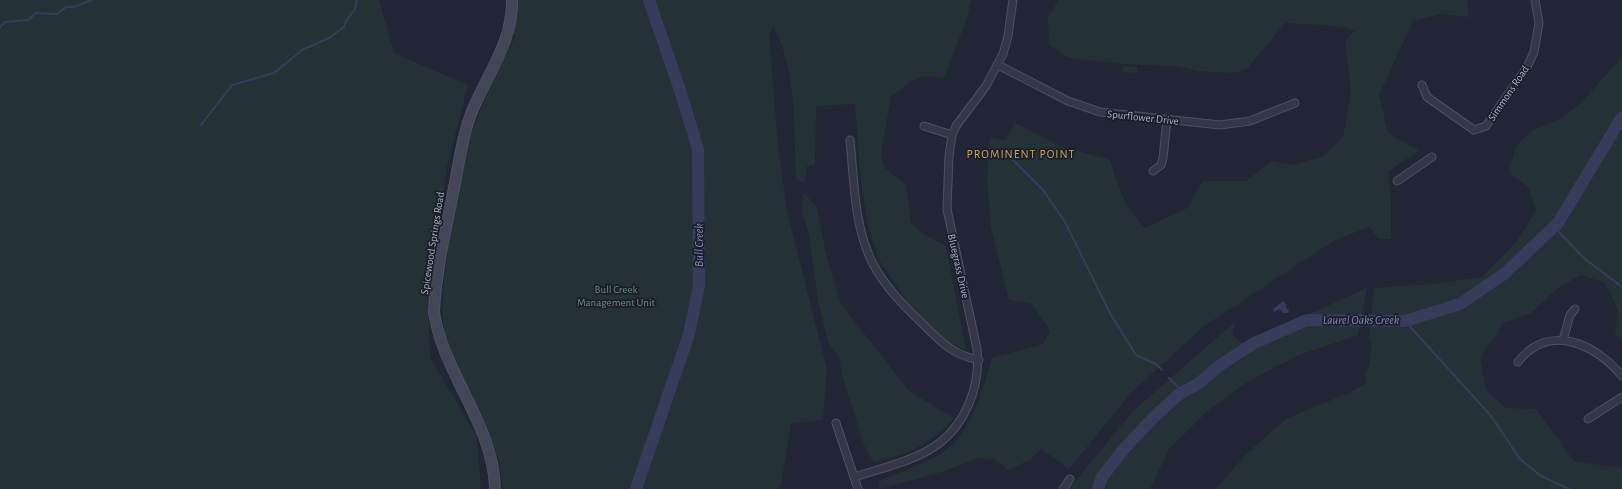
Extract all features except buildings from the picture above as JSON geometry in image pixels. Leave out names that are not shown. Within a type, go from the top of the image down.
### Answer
[{"type":"main road","name":"Spicewood Springs Road","points":[[495,489],[487,446],[440,338],[434,312],[448,218],[464,138],[471,114],[506,40],[510,25],[512,0]]},
{"type":"street","name":"Bluegrass Drive","points":[[854,477],[930,450],[950,434],[959,422],[970,401],[975,387],[978,360],[976,339],[947,209],[949,156],[952,135],[961,117],[986,86],[998,65],[1008,36],[1013,0]]},
{"type":"street","name":"Simmons Road","points":[[1422,85],[1428,97],[1474,130],[1486,126],[1527,67],[1534,52],[1540,23],[1535,0]]},
{"type":"street","name":"Spurflower Drive","points":[[998,65],[1084,108],[1100,112],[1220,125],[1250,121],[1295,103]]},
{"type":"street","points":[[1153,171],[1161,165],[1163,158],[1167,120]]},
{"type":"street","points":[[924,126],[952,135]]},
{"type":"street","points":[[850,140],[857,206],[862,234],[872,261],[886,284],[903,305],[951,351],[965,358],[978,360]]},
{"type":"street","points":[[1397,181],[1432,156]]},
{"type":"street","points":[[1563,340],[1570,315],[1575,309]]},
{"type":"street","points":[[1518,362],[1525,352],[1537,345],[1563,340],[1586,347],[1599,354],[1607,359],[1622,376]]},
{"type":"street","points":[[1588,419],[1622,398]]},
{"type":"street","points":[[836,423],[858,489]]},
{"type":"street","points":[[1063,489],[1070,479]]},
{"type":"green space","points":[[0,0],[379,0],[394,53],[468,85],[447,166],[428,306],[430,357],[477,437],[481,489],[0,489]]},
{"type":"green space","name":"Bull Creek Management Unit","points":[[505,0],[971,0],[967,18],[944,78],[927,76],[915,79],[891,96],[881,153],[884,167],[906,185],[911,223],[923,234],[946,246],[966,350],[948,342],[907,301],[879,260],[867,221],[861,181],[855,104],[816,106],[815,164],[807,166],[805,182],[796,180],[793,101],[790,80],[781,43],[773,27],[769,34],[778,146],[787,211],[827,370],[823,420],[791,424],[781,485],[778,489],[502,489],[501,471],[497,453],[482,417],[449,348],[444,324],[442,300],[453,213],[467,148],[482,106],[515,37]]},
{"type":"green space","points":[[1059,0],[1467,0],[1469,17],[1442,14],[1413,21],[1379,95],[1388,133],[1419,151],[1388,171],[1391,197],[1391,239],[1379,239],[1369,227],[1335,240],[1203,327],[1130,394],[1069,469],[1041,449],[1030,460],[1008,470],[995,459],[978,458],[945,471],[880,489],[878,481],[928,461],[953,444],[961,434],[975,410],[992,358],[1043,344],[1050,331],[1032,304],[1009,300],[991,228],[987,180],[990,137],[1005,141],[1015,123],[1058,145],[1110,160],[1119,188],[1127,205],[1145,228],[1187,208],[1203,181],[1246,181],[1272,161],[1293,165],[1323,156],[1343,137],[1351,92],[1345,40],[1355,31],[1340,26],[1285,23],[1247,69],[1233,73],[1199,71],[1176,66],[1121,64],[1069,58],[1049,45],[1048,17]]},
{"type":"green space","points":[[1622,57],[1622,339],[1615,334],[1618,310],[1605,283],[1581,275],[1559,287],[1531,313],[1504,323],[1480,358],[1486,390],[1506,408],[1536,409],[1574,461],[1615,467],[1622,466],[1622,489],[1216,489],[1246,454],[1286,419],[1353,391],[1367,382],[1364,376],[1369,366],[1372,343],[1369,340],[1374,288],[1433,284],[1482,277],[1517,241],[1536,211],[1528,187],[1508,171],[1517,145],[1531,131],[1562,118],[1581,103]]},
{"type":"green space","points":[[1123,66],[1137,67],[1137,73],[1122,72]]},
{"type":"green space","points":[[803,193],[816,205],[828,262],[841,304],[909,391],[954,418],[935,436],[918,447],[874,463],[864,445],[843,378],[839,358],[828,342],[818,301],[809,235],[802,211]]},
{"type":"green space","points":[[1367,288],[1358,335],[1299,355],[1249,381],[1211,408],[1169,449],[1150,489],[1069,489],[1132,412],[1236,321],[1232,334],[1243,344]]},
{"type":"water","points":[[1283,301],[1286,304],[1286,308],[1289,310],[1288,313],[1283,313],[1280,309],[1274,312],[1273,309]]},
{"type":"waterway","points":[[0,27],[5,22],[28,20],[36,13],[57,14],[66,7],[74,7],[92,0]]},
{"type":"waterway","points":[[201,125],[232,85],[274,73],[302,50],[329,38],[344,27],[346,21],[355,9],[357,0]]},
{"type":"waterway","name":"Bull Creek","points":[[636,489],[689,334],[699,286],[698,149],[680,90],[649,0]]},
{"type":"waterway","name":"Laurel Oaks Creek","points":[[1098,489],[1102,477],[1123,450],[1153,418],[1178,395],[1199,383],[1219,366],[1254,343],[1307,320],[1405,321],[1460,304],[1504,274],[1558,223],[1622,117]]},
{"type":"waterway","points":[[1004,151],[1043,190],[1065,222],[1111,315],[1136,355],[1156,364],[1162,370]]},
{"type":"waterway","points":[[1554,227],[1585,259],[1622,287]]},
{"type":"waterway","points":[[1405,321],[1491,416],[1520,459],[1541,476],[1569,489]]},
{"type":"waterway","points":[[1169,378],[1183,392]]},
{"type":"district","name":"PROMINENT POINT","points":[[1021,154]]}]
